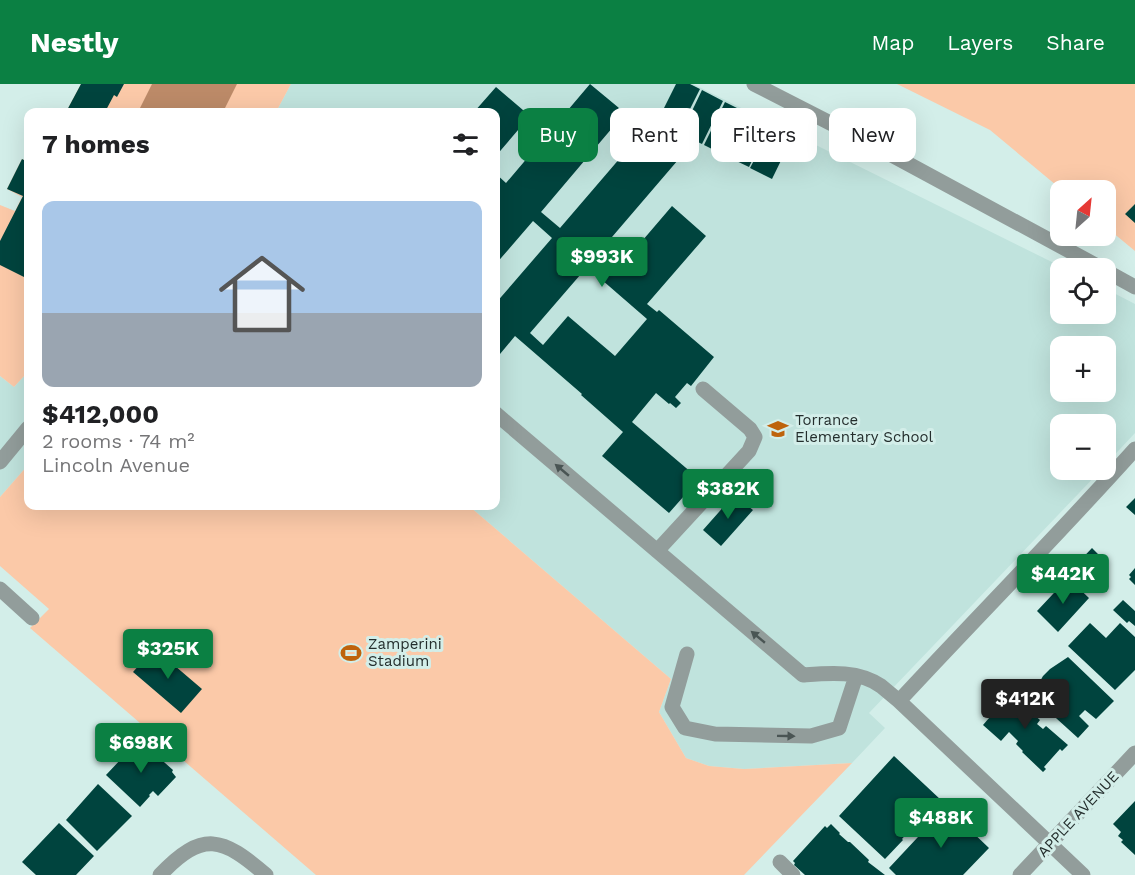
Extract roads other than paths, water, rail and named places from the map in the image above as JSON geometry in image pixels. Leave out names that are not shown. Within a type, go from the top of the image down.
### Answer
[{"type":"street","points":[[754,84],[877,147],[1082,258]]},
{"type":"street","points":[[1116,277],[1135,287]]},
{"type":"street","points":[[657,551],[753,445],[754,437],[750,429],[703,389]]},
{"type":"street","points":[[500,417],[803,675],[830,673],[856,676],[881,686],[1083,875]]},
{"type":"street","points":[[0,462],[24,433]]},
{"type":"street","points":[[899,701],[1135,449]]},
{"type":"street","points":[[0,589],[32,618]]},
{"type":"street","points":[[687,654],[672,707],[686,728],[715,734],[811,736],[839,728],[856,676]]},
{"type":"street","name":"APPLE AVENUE","points":[[1020,875],[1135,753]]},
{"type":"street","points":[[160,875],[189,849],[204,843],[217,844],[234,851],[266,875]]},
{"type":"street","points":[[780,862],[793,875]]},
{"type":"place","name":"Torrance Elementary School","points":[[778,429]]},
{"type":"place","name":"Zamperini Stadium","points":[[351,653]]}]
